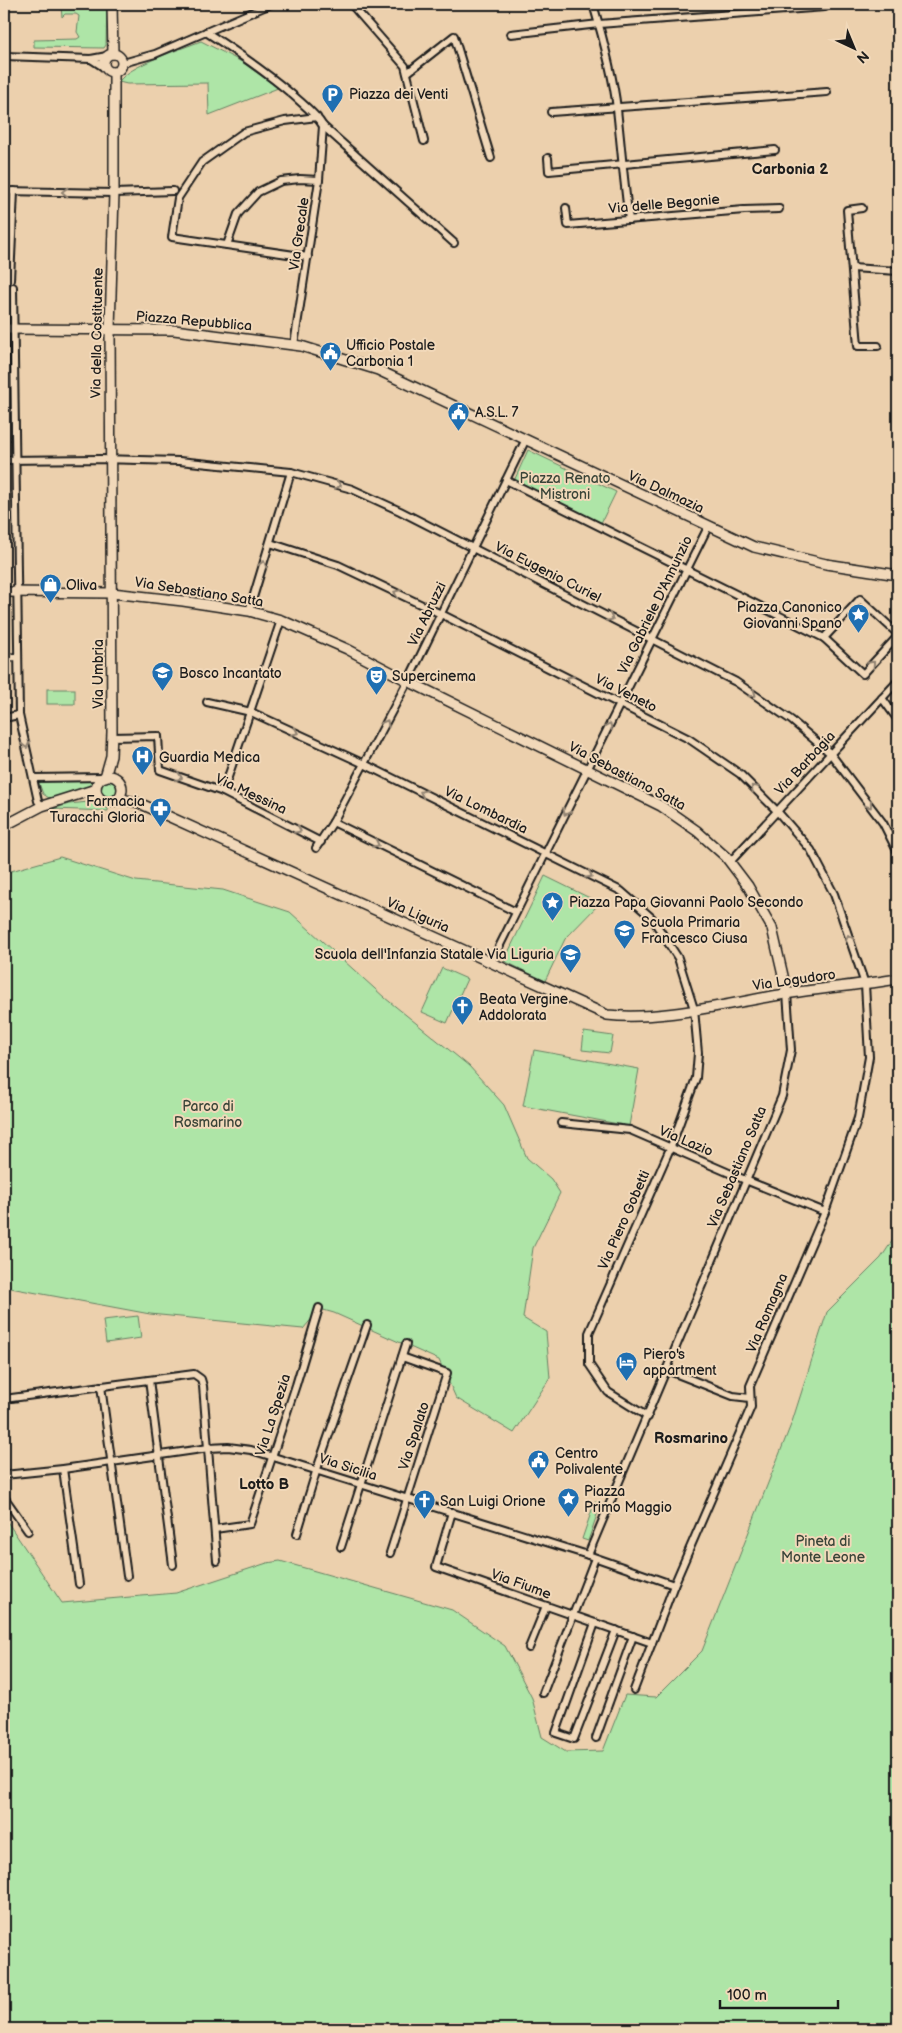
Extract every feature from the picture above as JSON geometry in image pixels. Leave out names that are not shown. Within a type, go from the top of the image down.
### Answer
[{"type":"street","points":[[105,68],[104,63],[110,55],[112,4]]},
{"type":"street","points":[[123,63],[155,54],[272,4]]},
{"type":"street","points":[[351,4],[406,69],[424,142]]},
{"type":"street","points":[[593,4],[617,107],[621,164],[630,220]]},
{"type":"street","points":[[511,34],[599,24],[826,7]]},
{"type":"street","points":[[206,32],[252,62],[318,117],[323,126],[454,243]]},
{"type":"street","points":[[406,69],[454,36],[491,158]]},
{"type":"street","points":[[4,56],[91,59],[110,55],[119,56],[123,63],[121,69],[114,73],[109,72],[91,59]]},
{"type":"street","name":"Via della Costituente","points":[[112,593],[110,328],[114,193],[114,73]]},
{"type":"street","points":[[551,112],[827,92]]},
{"type":"street","points":[[308,257],[172,237],[178,198],[202,162],[244,132],[285,121],[318,117]]},
{"type":"street","name":"Via Grecale","points":[[294,345],[319,180],[323,126]]},
{"type":"street","points":[[548,158],[549,171],[775,150]]},
{"type":"street","points":[[227,245],[238,214],[258,192],[281,181],[319,180]]},
{"type":"street","points":[[4,191],[114,193],[173,191]]},
{"type":"street","points":[[10,280],[14,191]]},
{"type":"street","name":"Via delle Begonie","points":[[566,208],[568,225],[779,209]]},
{"type":"street","points":[[862,208],[847,210],[858,346],[878,346]]},
{"type":"street","points":[[852,268],[898,271]]},
{"type":"street","points":[[13,287],[8,329],[14,460],[19,715],[38,802],[42,806]]},
{"type":"street","name":"Piazza Repubblica","points":[[8,329],[110,328],[174,330],[294,345]]},
{"type":"street","name":"Via Dalmazia","points":[[294,345],[378,370],[525,441],[754,547],[826,564],[898,575]]},
{"type":"street","name":"Via Abruzzi","points":[[316,848],[333,822],[408,681],[525,441]]},
{"type":"street","name":"Via Eugenio Curiel","points":[[4,460],[180,461],[291,472],[352,489],[473,548],[736,682],[791,720],[830,753],[883,823],[898,853]]},
{"type":"street","points":[[249,611],[291,472]]},
{"type":"street","points":[[506,480],[824,638],[863,674],[898,635],[860,599],[824,638]]},
{"type":"street","name":"Via Gabriele D'Annunzio","points":[[491,963],[708,527]]},
{"type":"street","name":"Via Veneto","points":[[270,543],[338,565],[441,614],[689,738],[740,774],[777,811],[811,850],[834,894],[865,984]]},
{"type":"street","name":"Via Sebastiano Satta","points":[[4,592],[112,593],[249,611],[281,620],[347,649],[661,806],[697,831],[730,862],[748,886],[772,928],[787,993],[791,1050],[782,1096],[648,1417],[588,1555]]},
{"type":"street","name":"Via Umbria","points":[[104,777],[111,756],[112,737],[112,593]]},
{"type":"street","points":[[223,792],[281,620]]},
{"type":"street","points":[[4,658],[17,657]]},
{"type":"street","name":"Via Barbagia","points":[[730,862],[898,681]]},
{"type":"street","points":[[882,698],[898,720]]},
{"type":"street","name":"Via Lombardia","points":[[207,702],[251,712],[364,764],[620,891],[652,918],[678,958],[694,1009]]},
{"type":"street","points":[[4,718],[19,715]]},
{"type":"street","name":"Via Messina","points":[[112,737],[158,736],[160,770],[223,792],[321,842]]},
{"type":"street","name":"Via Umbria","points":[[111,756],[120,789]]},
{"type":"street","points":[[34,778],[114,776],[120,789],[110,802],[101,799],[73,798]]},
{"type":"street","points":[[101,799],[96,790],[99,781],[104,777]]},
{"type":"street","name":"Via Liguria","points":[[120,789],[139,803],[607,1015],[628,1017],[694,1009]]},
{"type":"street","points":[[4,826],[42,806],[96,790]]},
{"type":"street","points":[[333,822],[516,912]]},
{"type":"street","name":"Via Logudoro","points":[[694,1009],[787,993],[898,979]]},
{"type":"street","name":"Via Romagna","points":[[634,1690],[674,1585],[751,1407],[750,1386],[825,1212],[860,1109],[869,1057],[865,984]]},
{"type":"street","name":"Via Piero Gobetti","points":[[648,1417],[608,1392],[589,1364],[589,1333],[670,1148],[696,1078],[698,1053],[694,1009]]},
{"type":"street","name":"Via Lazio","points":[[561,1123],[630,1130],[747,1181],[825,1212]]},
{"type":"street","name":"Via La Spezia","points":[[215,1530],[250,1524],[320,1308]]},
{"type":"street","points":[[297,1534],[367,1325]]},
{"type":"street","points":[[341,1547],[406,1344]]},
{"type":"street","name":"Via Spalato","points":[[390,1553],[447,1373],[402,1357]]},
{"type":"street","points":[[667,1370],[733,1396],[750,1398]]},
{"type":"street","points":[[4,1399],[194,1374],[201,1379],[209,1448],[218,1561]]},
{"type":"street","points":[[149,1380],[173,1565]]},
{"type":"street","points":[[101,1386],[127,1576]]},
{"type":"street","name":"Via Sicilia","points":[[4,1475],[160,1456],[209,1448],[228,1447],[251,1450],[588,1555],[674,1585]]},
{"type":"street","points":[[63,1468],[79,1584]]},
{"type":"street","points":[[4,1497],[28,1531]]},
{"type":"street","name":"Via Fiume","points":[[452,1512],[436,1567],[652,1643]]},
{"type":"street","points":[[543,1693],[595,1558]]},
{"type":"street","points":[[529,1648],[546,1606]]},
{"type":"street","points":[[595,1623],[556,1733],[574,1739],[616,1630]]},
{"type":"street","points":[[596,1738],[633,1636]]},
{"type":"green space","points":[[70,4],[107,4],[106,45],[104,48],[34,47],[34,40],[77,39],[80,37],[77,32],[79,16],[76,14],[65,14],[62,17],[61,6]]},
{"type":"green space","points":[[201,41],[242,62],[278,88],[209,115],[208,83],[127,84],[119,82],[124,76],[144,64]]},
{"type":"green space","name":"Piazza Renato Mistroni","points":[[528,450],[616,492],[601,523],[514,481]]},
{"type":"green space","points":[[47,689],[75,689],[75,704],[47,704]]},
{"type":"green space","points":[[37,778],[95,778],[92,783],[81,790],[49,798],[43,794]]},
{"type":"green space","points":[[105,780],[113,780],[118,785],[116,796],[105,798],[100,793],[100,785]]},
{"type":"green space","points":[[98,801],[108,805],[108,811],[53,809],[69,804]]},
{"type":"green space","name":"Parco di Rosmarino","points":[[60,857],[136,881],[223,890],[290,912],[385,998],[469,1066],[504,1105],[527,1158],[551,1179],[560,1193],[533,1248],[523,1318],[546,1332],[550,1378],[514,1433],[456,1398],[439,1360],[334,1313],[320,1309],[303,1329],[150,1314],[5,1287],[4,873]]},
{"type":"green space","name":"Piazza Papa Giovanni Paolo Secondo","points":[[545,876],[600,903],[565,939],[545,981],[504,961]]},
{"type":"green space","points":[[442,968],[467,979],[447,1023],[422,1012]]},
{"type":"green space","points":[[584,1032],[613,1036],[610,1053],[582,1050]]},
{"type":"green space","points":[[534,1050],[639,1069],[629,1126],[523,1106]]},
{"type":"green space","name":"Pineta di Monte Leone","points":[[898,1232],[898,2029],[4,2029],[4,1517],[62,1603],[176,1593],[267,1563],[280,1561],[452,1610],[505,1646],[532,1698],[542,1737],[566,1752],[603,1751],[625,1695],[656,1697],[702,1651],[792,1422],[827,1312],[881,1258]]},
{"type":"green space","points":[[138,1316],[141,1338],[106,1343],[103,1320]]},
{"type":"green space","points":[[595,1501],[601,1503],[588,1541],[582,1539]]},
{"type":"place","name":"Piazza dei Venti","points":[[333,113]]},
{"type":"place","name":"Ufficio Postale Carbonia 1","points":[[330,372]]},
{"type":"place","name":"A.S.L. 7","points":[[459,431]]},
{"type":"place","name":"Oliva","points":[[50,604]]},
{"type":"place","name":"Piazza Canonico Giovanni Spano","points":[[858,634]]},
{"type":"place","name":"Bosco Incantato","points":[[163,692]]},
{"type":"place","name":"Supercinema","points":[[376,695]]},
{"type":"place","name":"Guardia Medica","points":[[143,776]]},
{"type":"place","name":"Farmacia Turacchi Gloria","points":[[161,828]]},
{"type":"place","name":"Piazza Papa Giovanni Paolo Secondo","points":[[553,921]]},
{"type":"place","name":"Scuola Primaria Francesco Ciusa","points":[[625,949]]},
{"type":"place","name":"Scuola dell'Infanzia Statale Via Liguria","points":[[570,973]]},
{"type":"place","name":"Beata Vergine Addolorata","points":[[463,1026]]},
{"type":"place","name":"Piero's appartment","points":[[627,1381]]},
{"type":"place","name":"Centro Polivalente","points":[[539,1480]]},
{"type":"place","name":"Piazza Primo Maggio","points":[[568,1518]]},
{"type":"place","name":"San Luigi Orione","points":[[424,1520]]},
{"type":"district","name":"Carbonia 2","points":[[790,169]]},
{"type":"district","name":"Rosmarino","points":[[691,1438]]},
{"type":"district","name":"Lotto B","points":[[264,1484]]}]
